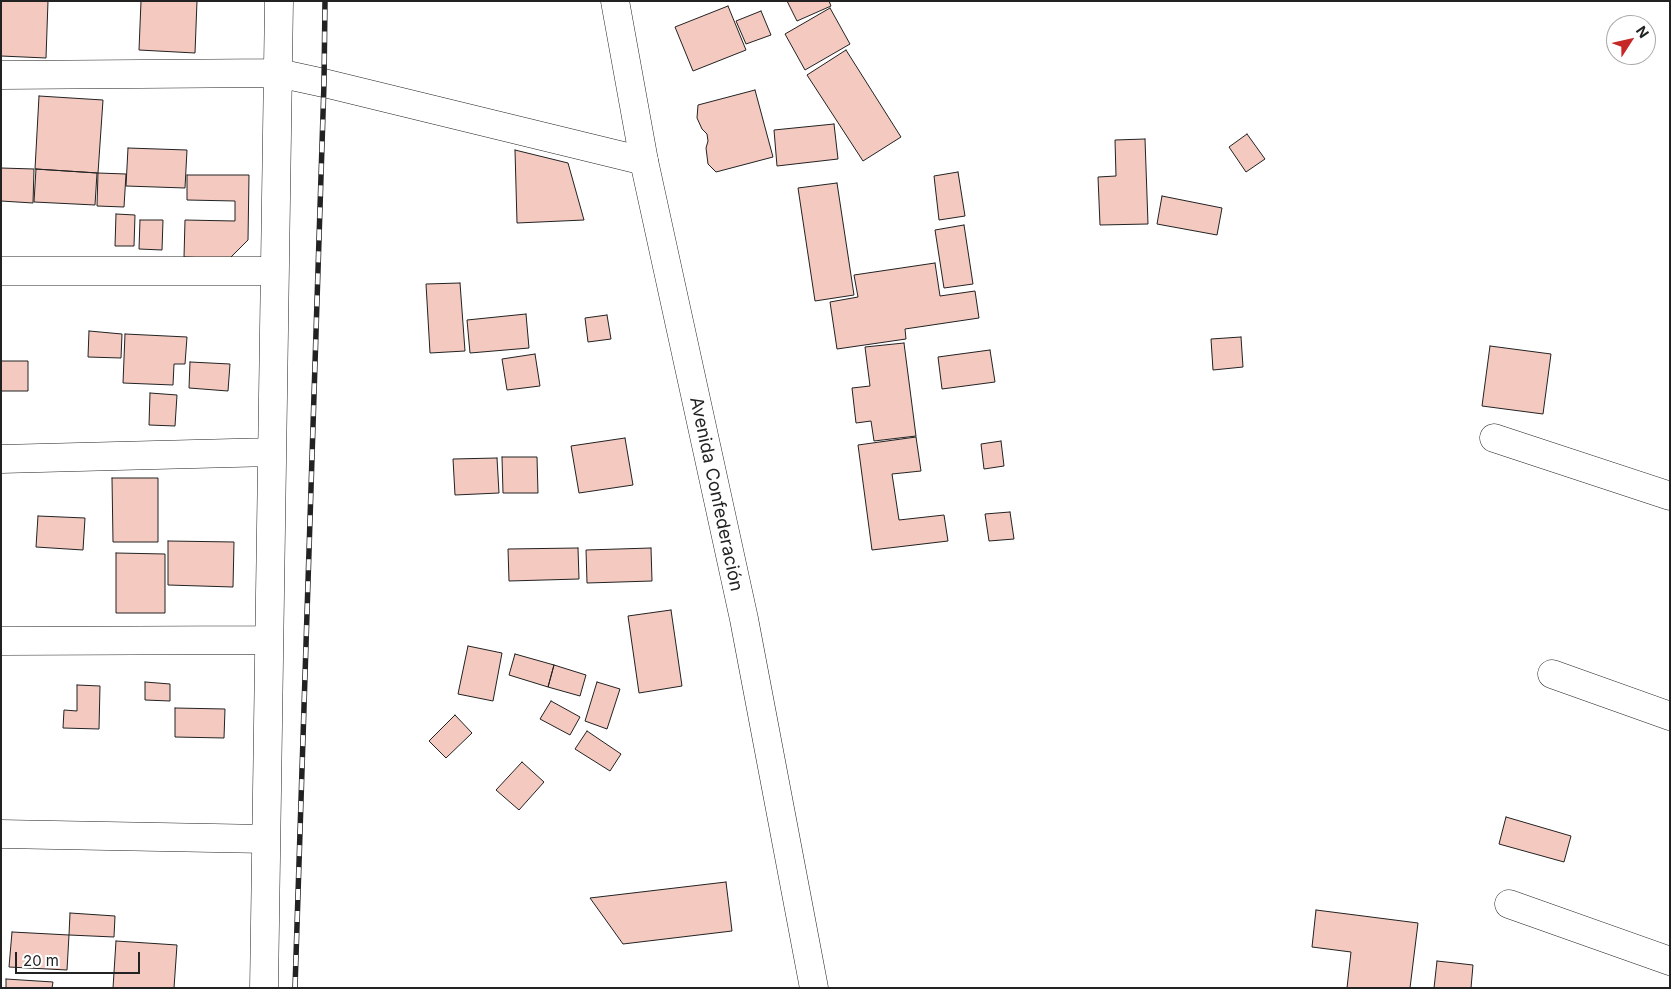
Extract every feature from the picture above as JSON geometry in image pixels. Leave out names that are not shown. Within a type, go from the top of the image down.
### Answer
[{"type":"main road","points":[[264,988],[279,1]]},
{"type":"main road","name":"Avenida Confederación","points":[[614,1],[644,161],[744,619],[814,988]]},
{"type":"main road","points":[[1,75],[278,73],[644,161]]},
{"type":"main road","points":[[1,271],[274,271]]},
{"type":"main road","points":[[1494,438],[1670,496]]},
{"type":"main road","points":[[1,459],[272,452]]},
{"type":"main road","points":[[1,641],[269,640]]},
{"type":"main road","points":[[1552,674],[1670,716]]},
{"type":"main road","points":[[1,834],[266,839]]},
{"type":"main road","points":[[1509,904],[1670,961]]},
{"type":"building","points":[[1,1],[48,1],[46,58],[1,56]]},
{"type":"building","points":[[141,1],[197,1],[195,53],[139,50]]},
{"type":"building","points":[[787,1],[829,1],[831,6],[797,21]]},
{"type":"building","points":[[728,6],[746,50],[693,71],[675,27]]},
{"type":"building","points":[[830,8],[850,44],[805,70],[785,34]]},
{"type":"building","points":[[761,11],[771,35],[746,44],[736,21]]},
{"type":"building","points":[[846,50],[901,137],[863,161],[807,75]]},
{"type":"building","points":[[755,90],[773,157],[716,172],[708,164],[707,134],[702,129],[697,118],[698,105]]},
{"type":"building","points":[[39,96],[103,100],[98,173],[35,169]]},
{"type":"building","points":[[834,124],[838,159],[777,166],[774,130]]},
{"type":"building","points":[[1247,134],[1265,159],[1246,172],[1229,147]]},
{"type":"building","points":[[1145,139],[1148,224],[1100,225],[1098,177],[1116,176],[1115,140]]},
{"type":"building","points":[[128,148],[187,150],[185,188],[126,186]]},
{"type":"building","points":[[515,150],[568,163],[584,220],[517,223]]},
{"type":"building","points":[[1,168],[34,169],[33,203],[1,201]]},
{"type":"building","points":[[36,169],[97,173],[95,205],[34,202]]},
{"type":"building","points":[[958,172],[965,216],[939,220],[934,176]]},
{"type":"building","points":[[98,173],[126,174],[124,207],[97,206]]},
{"type":"building","points":[[187,175],[249,175],[248,240],[229,259],[184,257],[185,220],[235,221],[235,201],[187,200]]},
{"type":"building","points":[[837,183],[854,295],[815,301],[798,188]]},
{"type":"building","points":[[1162,196],[1222,208],[1217,235],[1157,224]]},
{"type":"building","points":[[116,214],[135,215],[134,246],[115,246]]},
{"type":"building","points":[[140,220],[163,220],[162,250],[139,249]]},
{"type":"building","points":[[964,225],[973,284],[944,288],[935,230]]},
{"type":"building","points":[[935,263],[940,296],[975,291],[979,318],[905,329],[906,339],[837,349],[830,302],[858,297],[854,275]]},
{"type":"building","points":[[460,283],[465,351],[430,353],[426,284]]},
{"type":"building","points":[[526,314],[529,348],[470,353],[467,320]]},
{"type":"building","points":[[607,315],[611,339],[588,342],[585,318]]},
{"type":"building","points":[[89,331],[122,334],[121,358],[88,357]]},
{"type":"building","points":[[125,334],[187,337],[185,364],[174,364],[173,385],[123,383]]},
{"type":"building","points":[[1241,337],[1243,367],[1213,370],[1211,339]]},
{"type":"building","points":[[904,343],[916,436],[874,441],[871,421],[856,423],[852,388],[870,386],[865,347]]},
{"type":"building","points":[[1490,346],[1551,354],[1543,414],[1482,406]]},
{"type":"building","points":[[990,350],[995,382],[942,389],[938,357]]},
{"type":"building","points":[[535,354],[540,386],[507,390],[502,359]]},
{"type":"building","points":[[1,361],[28,361],[28,391],[1,391]]},
{"type":"building","points":[[190,362],[230,364],[228,391],[189,388]]},
{"type":"building","points":[[150,393],[177,395],[175,426],[149,425]]},
{"type":"building","points":[[916,437],[921,471],[892,474],[899,520],[944,515],[948,541],[872,550],[858,445]]},
{"type":"building","points":[[625,438],[633,485],[579,493],[571,446]]},
{"type":"building","points":[[1001,441],[1004,466],[984,469],[981,444]]},
{"type":"building","points":[[502,457],[537,457],[538,493],[503,493]]},
{"type":"building","points":[[497,458],[499,493],[455,495],[453,459]]},
{"type":"building","points":[[112,478],[158,478],[158,542],[113,542]]},
{"type":"building","points":[[1010,512],[1014,539],[989,541],[985,514]]},
{"type":"building","points":[[38,516],[85,518],[83,550],[36,547]]},
{"type":"building","points":[[168,541],[234,542],[233,587],[168,585]]},
{"type":"building","points":[[578,548],[579,579],[509,581],[508,549]]},
{"type":"building","points":[[651,548],[652,581],[587,583],[586,550]]},
{"type":"building","points":[[116,553],[165,554],[165,613],[116,613]]},
{"type":"building","points":[[671,610],[682,686],[639,693],[628,616]]},
{"type":"building","points":[[468,646],[502,653],[493,701],[458,694]]},
{"type":"building","points":[[515,654],[554,665],[548,687],[509,675]]},
{"type":"building","points":[[554,665],[586,675],[580,696],[548,687]]},
{"type":"building","points":[[145,682],[170,684],[170,701],[145,700]]},
{"type":"building","points":[[597,682],[620,689],[607,729],[585,721]]},
{"type":"building","points":[[77,685],[100,686],[99,729],[63,728],[64,710],[77,711]]},
{"type":"building","points":[[551,701],[580,717],[570,735],[540,719]]},
{"type":"building","points":[[175,708],[225,709],[224,738],[175,737]]},
{"type":"building","points":[[455,715],[472,733],[446,758],[429,741]]},
{"type":"building","points":[[587,731],[621,754],[610,771],[575,749]]},
{"type":"building","points":[[522,762],[544,782],[519,810],[496,790]]},
{"type":"building","points":[[1506,817],[1571,836],[1564,862],[1499,844]]},
{"type":"building","points":[[726,882],[732,931],[623,944],[590,898]]},
{"type":"building","points":[[1316,910],[1418,923],[1410,988],[1347,988],[1351,952],[1312,947]]},
{"type":"building","points":[[70,913],[115,916],[114,937],[69,935]]},
{"type":"building","points":[[12,932],[69,935],[67,970],[9,967]]},
{"type":"building","points":[[116,941],[177,945],[174,988],[113,988]]},
{"type":"building","points":[[1437,961],[1473,965],[1471,988],[1434,988]]},
{"type":"building","points":[[6,979],[53,982],[52,988],[6,988]]},
{"type":"railway","points":[[295,988],[325,1]]}]
